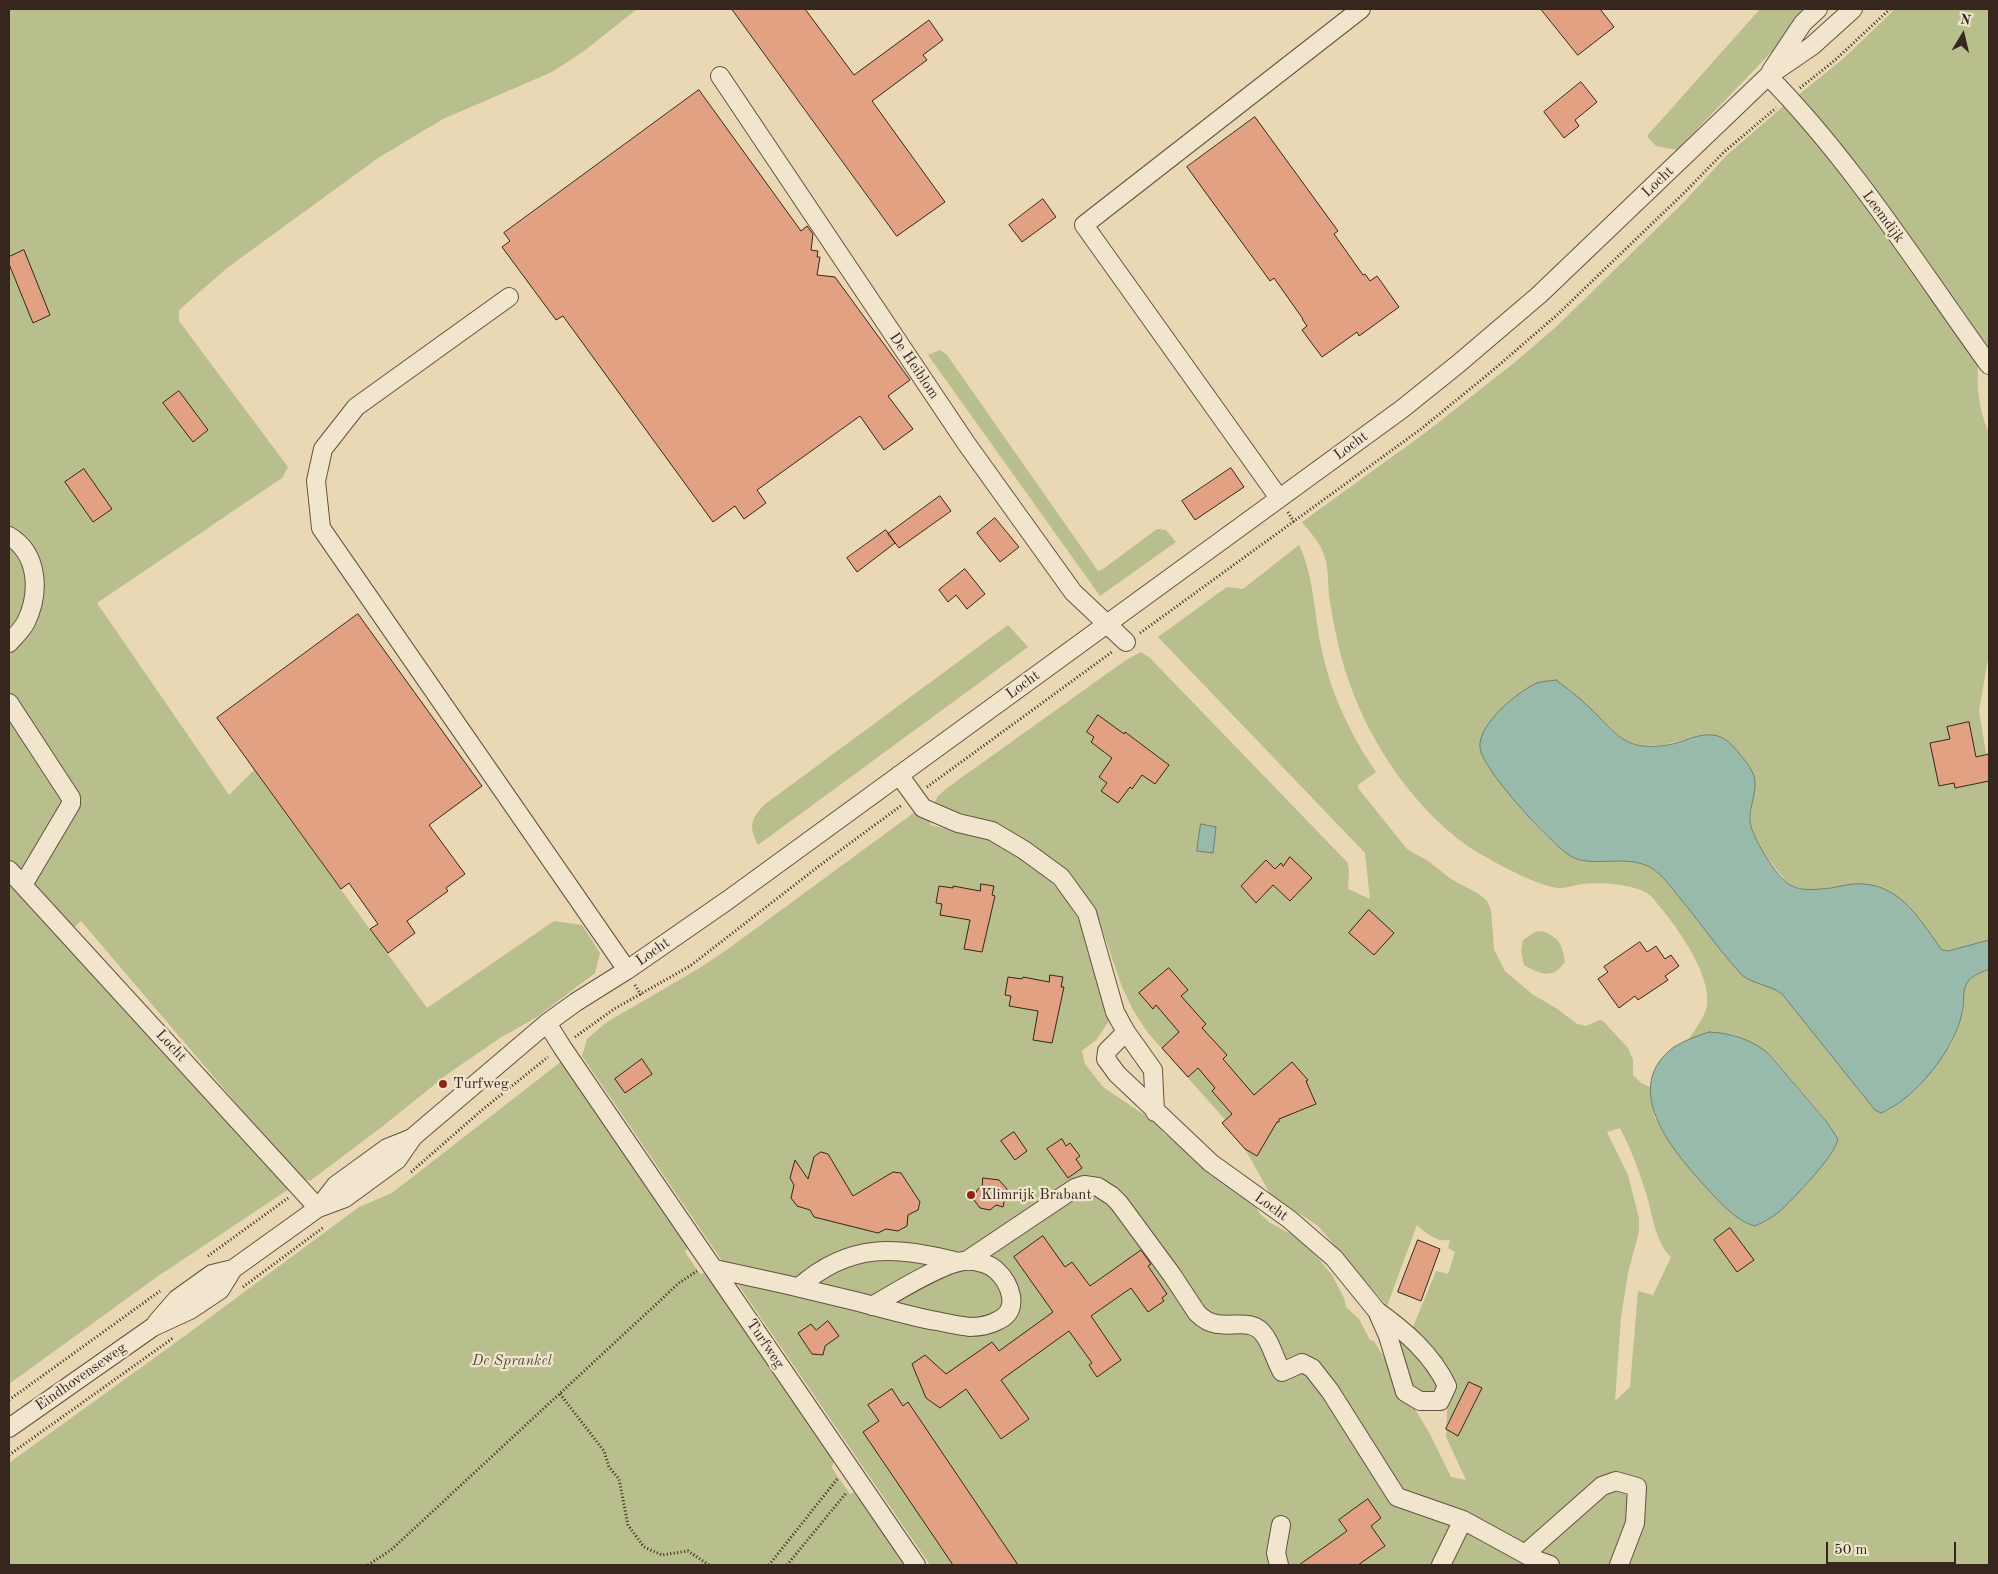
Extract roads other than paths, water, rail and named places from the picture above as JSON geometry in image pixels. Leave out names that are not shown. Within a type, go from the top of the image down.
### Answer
[{"type":"street","points":[[1280,498],[1084,225],[1361,9]]},
{"type":"street","name":"Locht","points":[[1768,76],[1788,43],[1818,9]]},
{"type":"street","name":"Locht","points":[[9,870],[318,1208],[336,1185],[387,1148],[414,1137],[547,1023],[728,900],[1402,409],[1539,295],[1768,76],[1812,46],[1853,9]]},
{"type":"street","name":"De Heiblom","points":[[720,76],[966,442],[1073,592],[1126,642]]},
{"type":"street","name":"Leemdijk","points":[[1768,76],[1789,97],[1833,149],[1989,365]]},
{"type":"street","points":[[509,297],[356,406],[323,449],[316,482],[321,528],[627,970]]},
{"type":"street","points":[[9,536],[30,558],[33,565],[36,590],[26,623],[9,643]]},
{"type":"street","points":[[9,703],[71,798],[71,804],[23,885]]},
{"type":"street","points":[[899,775],[923,808],[958,823],[992,831],[1024,850],[1061,876],[1086,913],[1115,1012],[1126,1032],[1153,1070],[1155,1112]]},
{"type":"street","name":"Turfweg","points":[[547,1023],[916,1565]]},
{"type":"street","name":"Locht","points":[[1126,1032],[1108,1051],[1106,1059],[1117,1074],[1211,1163],[1289,1219],[1334,1258],[1377,1311],[1388,1336],[1405,1392],[1420,1401],[1440,1401],[1447,1386],[1439,1369],[1404,1330],[1377,1311]]},
{"type":"street","points":[[872,1306],[933,1272],[962,1261],[1075,1188],[1091,1186],[1106,1191],[1119,1203],[1143,1234],[1196,1313],[1204,1320],[1217,1324],[1248,1324],[1259,1329],[1265,1336],[1275,1362],[1282,1372],[1302,1364],[1312,1368],[1330,1391],[1397,1497],[1463,1520],[1525,1554],[1550,1565]]},
{"type":"street","name":"Eindhovenseweg","points":[[9,1428],[153,1327],[177,1298],[212,1274],[233,1269],[318,1208]]},
{"type":"street","points":[[712,1266],[907,1315],[969,1327],[990,1324],[1002,1319],[1010,1312],[1012,1302],[1011,1292],[1005,1280],[995,1269],[984,1264],[926,1253],[892,1249],[869,1251],[838,1261],[811,1277],[799,1287]]},
{"type":"street","points":[[1525,1554],[1602,1486],[1616,1481],[1637,1487],[1635,1523],[1619,1565]]},
{"type":"street","points":[[1441,1565],[1463,1520]]},
{"type":"street","points":[[1279,1565],[1276,1553],[1281,1525]]},
{"type":"place","name":"Turfweg","points":[[443,1084]]},
{"type":"place","name":"Klimrijk Brabant","points":[[971,1195]]},
{"type":"park label","name":"De Sprankel","points":[[512,1361]]}]
